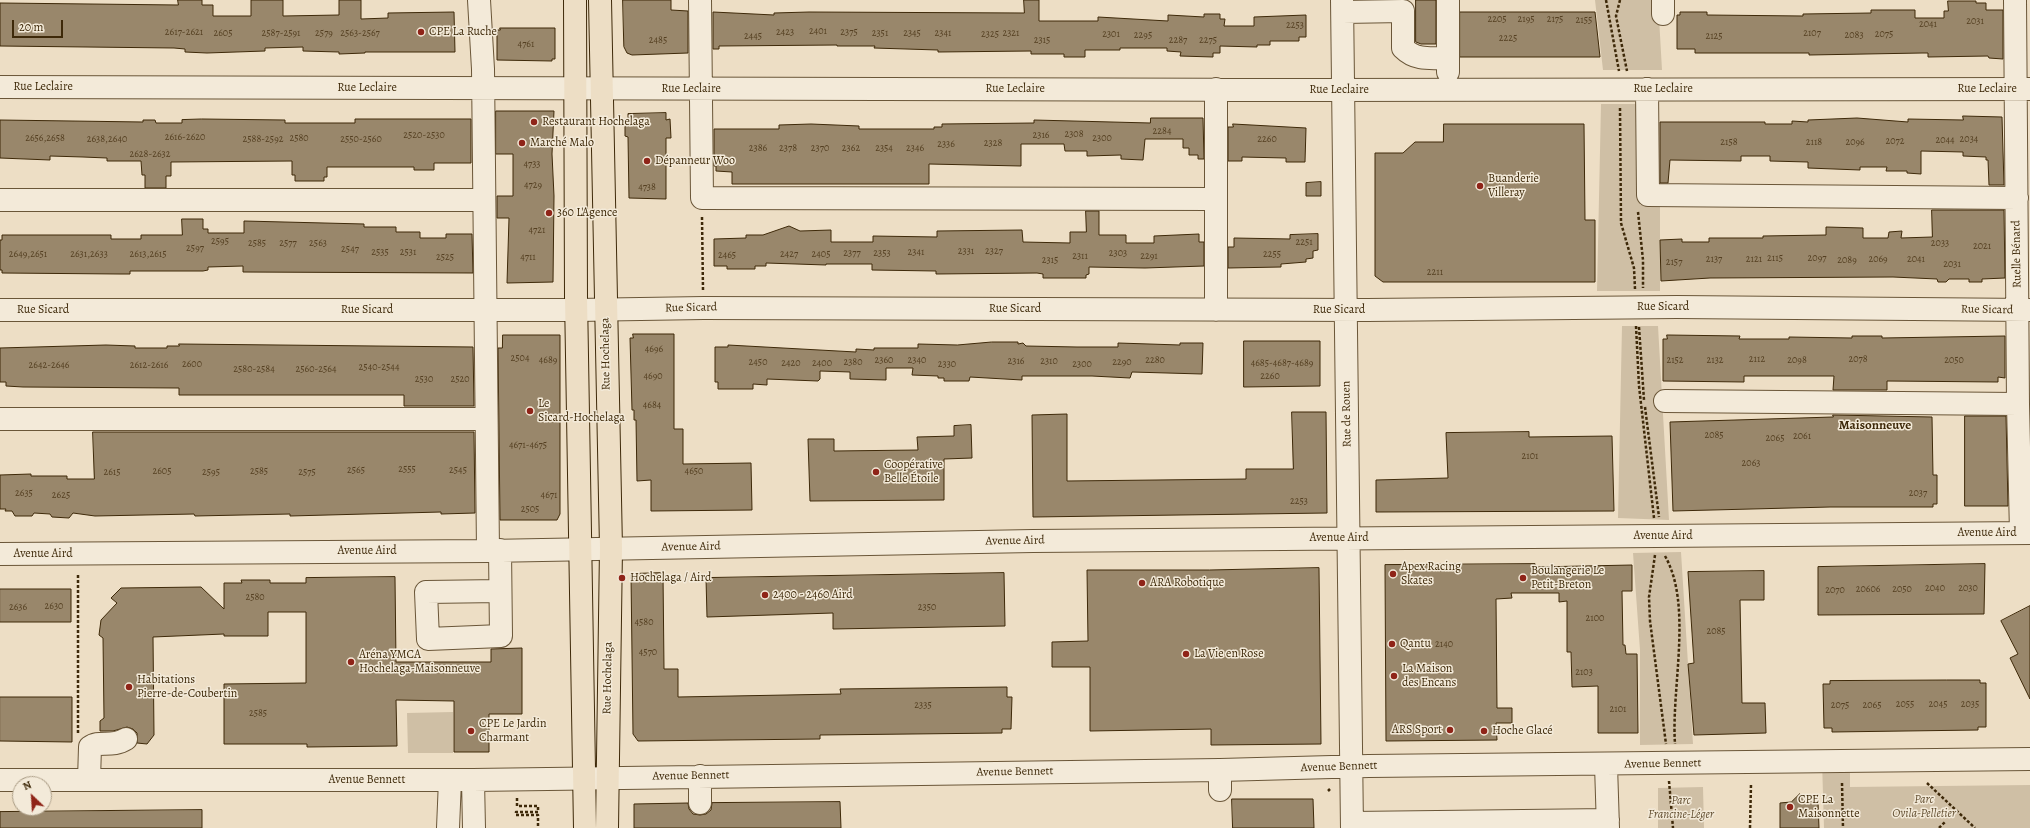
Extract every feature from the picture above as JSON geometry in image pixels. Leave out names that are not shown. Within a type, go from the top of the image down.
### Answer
[{"type":"main road","name":"Rue Hochelaga","points":[[575,0],[577,310],[585,828]]},
{"type":"main road","name":"Rue Hochelaga","points":[[600,0],[605,310],[611,548],[606,828]]},
{"type":"street","points":[[479,0],[484,88],[486,419],[494,550],[500,591]]},
{"type":"street","points":[[700,0],[702,198],[1216,199]]},
{"type":"street","points":[[1448,0],[1448,89]]},
{"type":"street","name":"Ruelle Bénard","points":[[2015,0],[2023,89],[2017,198],[2024,310],[2018,404],[2026,533]]},
{"type":"street","points":[[1343,6],[1403,11],[1403,48],[1410,55],[1421,58],[1448,58]]},
{"type":"street","name":"Rue de Rouen","points":[[1343,6],[1352,826]]},
{"type":"street","name":"Rue Leclaire","points":[[0,87],[1343,90],[2023,89]]},
{"type":"street","points":[[1216,89],[1216,310]]},
{"type":"street","points":[[1647,89],[1648,195],[2017,198]]},
{"type":"street","points":[[0,200],[484,200]]},
{"type":"street","name":"Rue Sicard","points":[[0,310],[605,310],[704,308],[1346,310],[1677,307],[2024,310]]},
{"type":"street","points":[[1665,401],[2018,404]]},
{"type":"street","points":[[0,419],[486,419]]},
{"type":"street","name":"Avenue Aird","points":[[0,554],[494,550],[1025,541],[2026,533]]},
{"type":"street","points":[[89,780],[90,746],[93,744],[118,744],[126,739]]},
{"type":"street","name":"Avenue Bennett","points":[[0,780],[473,780],[700,776],[1220,780],[1352,767],[2030,759]]},
{"type":"street","points":[[1352,826],[1608,824],[1606,764]]},
{"type":"street","points":[[700,776],[700,803]]},
{"type":"street","points":[[448,828],[450,780]]},
{"type":"street","points":[[473,780],[474,828]]},
{"type":"path","points":[[1606,0],[1619,75]]},
{"type":"path","points":[[1620,0],[1616,16],[1627,75]]},
{"type":"path","points":[[1620,104],[1621,223],[1634,268],[1635,295]]},
{"type":"path","points":[[702,198],[704,308]]},
{"type":"path","points":[[1654,524],[1654,508],[1639,386],[1637,320],[1644,401],[1659,520]]},
{"type":"path","points":[[1664,552],[1672,566],[1676,581],[1679,620],[1674,734],[1676,752]]},
{"type":"path","points":[[1655,553],[1649,596],[1650,621],[1666,752]]},
{"type":"path","points":[[78,573],[78,738]]},
{"type":"path","points":[[1669,781],[1673,828]]},
{"type":"path","points":[[1927,783],[1975,828]]},
{"type":"path","points":[[1750,828],[1751,784]]},
{"type":"path","points":[[1842,784],[1843,828]]},
{"type":"path","points":[[517,806],[538,806],[538,812],[516,812],[516,815],[538,815],[538,828]]},
{"type":"path","points":[[1939,828],[1946,821]]},
{"type":"green space","points":[[1595,0],[1658,0],[1662,70],[1603,70]]},
{"type":"green space","points":[[1601,104],[1641,104],[1640,205],[1660,205],[1660,291],[1597,291]]},
{"type":"green space","points":[[1622,326],[1658,326],[1669,520],[1618,518]]},
{"type":"green space","points":[[1681,552],[1693,744],[1640,745],[1640,650],[1633,553]]},
{"type":"green space","points":[[453,712],[453,753],[408,753],[407,713]]},
{"type":"green space","name":"Parc Ovila-Pelletier","points":[[1822,761],[1850,761],[1850,787],[2030,785],[2030,828],[1824,828]]},
{"type":"green space","name":"Parc Francine-Léger","points":[[1703,787],[1704,828],[1658,828],[1658,788]]},
{"type":"building","points":[[178,0],[202,0],[202,5],[213,5],[213,16],[251,16],[251,0],[283,0],[283,16],[339,15],[339,0],[361,0],[361,19],[388,18],[388,13],[454,12],[455,52],[365,52],[339,54],[339,52],[303,51],[303,47],[265,48],[265,51],[207,53],[185,52],[185,49],[174,48],[0,46],[0,3],[178,5]]},
{"type":"building","points":[[623,0],[671,0],[671,10],[688,11],[688,53],[632,55],[627,53],[624,47]]},
{"type":"building","points":[[1024,0],[1039,0],[1039,21],[1098,21],[1098,17],[1168,21],[1168,15],[1204,17],[1204,14],[1220,14],[1220,19],[1225,19],[1224,26],[1254,26],[1254,17],[1306,15],[1306,37],[1299,37],[1299,41],[1270,41],[1270,45],[1257,45],[1257,47],[1220,46],[1220,53],[1213,53],[1213,57],[1180,56],[1181,52],[1167,51],[1167,48],[1085,50],[1085,57],[1064,57],[1064,54],[1031,54],[1031,51],[938,52],[938,50],[837,45],[719,46],[719,49],[713,49],[713,12],[774,15],[774,13],[809,12],[1024,13]]},
{"type":"building","points":[[1416,0],[1436,0],[1436,44],[1421,44],[1416,42]]},
{"type":"building","points":[[1948,1],[1976,1],[1976,3],[1986,3],[1986,10],[2003,10],[2003,59],[1989,58],[1988,56],[1928,57],[1928,53],[1809,55],[1809,53],[1695,53],[1695,49],[1677,49],[1677,15],[1680,15],[1680,12],[1707,12],[1707,15],[1803,16],[1803,14],[1871,13],[1871,10],[1915,10],[1915,18],[1944,18],[1944,11],[1948,11]]},
{"type":"building","points":[[1460,12],[1595,12],[1600,57],[1460,57]]},
{"type":"building","points":[[500,28],[555,28],[555,59],[552,59],[552,61],[497,60],[497,30],[500,30]]},
{"type":"building","points":[[496,111],[554,111],[552,154],[554,196],[553,282],[507,283],[509,218],[497,218],[497,196],[513,196],[513,154],[496,154]]},
{"type":"building","points":[[666,113],[666,120],[670,119],[671,138],[666,138],[666,199],[629,198],[628,137],[625,136],[625,122],[628,122],[628,114]]},
{"type":"building","points":[[1963,116],[2002,117],[2004,185],[1989,185],[1988,160],[1986,160],[1986,157],[1963,156],[1963,152],[1921,151],[1921,174],[1907,173],[1907,171],[1886,171],[1887,167],[1860,167],[1860,170],[1808,168],[1808,162],[1770,161],[1770,156],[1741,156],[1741,161],[1670,160],[1668,183],[1660,183],[1660,122],[1765,122],[1765,124],[1792,124],[1792,121],[1808,122],[1808,120],[1857,118],[1908,122],[1908,119],[1963,120]]},
{"type":"building","points":[[1151,118],[1203,118],[1204,159],[1198,159],[1198,155],[1189,155],[1189,148],[1183,148],[1183,139],[1145,139],[1143,160],[1121,159],[1121,155],[1087,156],[1087,151],[1065,151],[1064,144],[1021,144],[1021,166],[929,164],[929,184],[732,184],[732,172],[716,171],[716,166],[714,166],[714,129],[779,129],[779,125],[811,124],[859,126],[859,129],[934,129],[934,127],[942,127],[942,124],[1034,123],[1034,120],[1150,123]]},
{"type":"building","points":[[355,119],[471,119],[471,163],[434,163],[434,170],[414,170],[414,167],[327,167],[327,177],[324,177],[324,181],[295,181],[295,175],[292,175],[292,161],[171,162],[171,176],[166,176],[166,188],[145,188],[145,175],[142,175],[141,161],[107,161],[107,158],[50,156],[50,160],[0,158],[0,120],[143,122],[143,120],[155,120],[156,123],[182,123],[182,120],[285,120],[285,123],[355,123]]},
{"type":"building","points":[[1233,124],[1306,128],[1305,162],[1286,162],[1286,158],[1242,157],[1242,161],[1228,161],[1228,127],[1233,127]]},
{"type":"building","name":"Buanderie Villeray","points":[[1444,124],[1584,124],[1585,220],[1595,220],[1595,282],[1383,282],[1375,276],[1375,153],[1403,153],[1415,142],[1443,142]]},
{"type":"building","points":[[1321,182],[1321,196],[1306,196],[1306,183]]},
{"type":"building","points":[[1932,210],[2004,210],[2005,278],[1982,279],[1982,282],[1969,282],[1969,279],[1949,279],[1946,282],[1938,282],[1937,279],[1893,277],[1710,278],[1661,281],[1660,240],[1682,239],[1682,242],[1709,242],[1709,238],[1763,238],[1763,236],[1826,235],[1826,227],[1863,228],[1863,238],[1888,238],[1889,232],[1902,231],[1901,238],[1932,237]]},
{"type":"building","points":[[1086,211],[1099,211],[1099,235],[1126,235],[1126,243],[1154,243],[1154,236],[1199,234],[1199,242],[1204,242],[1204,266],[1145,268],[1089,267],[1089,274],[1086,275],[1086,278],[1043,278],[1043,274],[1037,273],[936,274],[936,271],[872,270],[872,264],[826,265],[766,263],[766,266],[755,266],[755,269],[727,269],[727,266],[714,266],[714,239],[746,238],[746,235],[763,235],[789,226],[800,231],[831,230],[831,242],[873,242],[873,236],[937,237],[937,231],[1022,230],[1023,242],[1070,243],[1070,232],[1086,232]]},
{"type":"building","points":[[182,219],[203,219],[203,229],[208,229],[208,233],[244,233],[244,221],[364,224],[364,227],[396,227],[396,232],[420,232],[420,238],[446,238],[446,234],[472,234],[473,273],[243,272],[243,266],[208,267],[208,270],[203,271],[130,271],[130,274],[2,273],[2,270],[0,270],[0,240],[2,240],[2,235],[111,235],[111,239],[141,239],[141,235],[182,235]]},
{"type":"building","points":[[1318,234],[1318,250],[1313,251],[1313,258],[1306,259],[1306,262],[1281,264],[1281,267],[1228,268],[1228,247],[1234,247],[1234,238],[1290,239],[1290,235]]},
{"type":"building","points":[[633,334],[674,334],[674,429],[683,429],[683,464],[751,463],[752,510],[651,511],[651,480],[637,481],[636,420],[634,420],[634,410],[632,410],[630,338],[633,338]]},
{"type":"building","name":"Le Sicard-Hochelaga","points":[[503,335],[560,335],[560,514],[557,520],[500,520],[498,348],[502,348]]},
{"type":"building","points":[[1667,335],[1740,336],[1739,339],[1789,339],[1789,337],[1852,338],[1852,336],[1882,336],[1882,338],[2005,336],[2005,378],[1998,377],[1998,382],[1887,381],[1887,390],[1833,390],[1834,376],[1744,376],[1744,382],[1663,381],[1663,339],[1667,339]]},
{"type":"building","points":[[1244,341],[1320,341],[1320,386],[1244,387]]},
{"type":"building","points":[[992,342],[1018,342],[1018,344],[1023,343],[1026,346],[1077,347],[1118,347],[1118,343],[1180,345],[1180,343],[1203,343],[1202,374],[1132,372],[1130,378],[1092,376],[1022,376],[1022,380],[970,377],[969,381],[944,381],[944,378],[938,378],[938,376],[912,375],[913,368],[886,368],[886,380],[850,379],[850,372],[820,371],[820,379],[818,381],[767,379],[767,385],[753,384],[753,389],[718,389],[718,382],[715,382],[715,347],[728,347],[728,345],[856,352],[856,349],[874,350],[874,348],[918,348],[918,344],[957,345]]},
{"type":"building","points":[[179,344],[473,347],[474,406],[404,406],[404,395],[179,395],[179,388],[23,387],[6,386],[6,382],[0,382],[0,348],[106,345],[135,346],[135,348],[167,348],[167,346],[179,346]]},
{"type":"building","points":[[1292,412],[1326,412],[1327,513],[1033,517],[1032,415],[1067,414],[1067,481],[1246,479],[1246,469],[1293,469]]},
{"type":"building","points":[[1833,415],[1932,417],[1933,475],[1937,475],[1937,504],[1933,504],[1933,507],[1830,507],[1673,511],[1670,422],[1833,417]]},
{"type":"building","points":[[1965,416],[2006,416],[2008,506],[1965,506]]},
{"type":"building","name":"Coopérative Belle Étoile","points":[[971,425],[972,458],[944,459],[944,500],[810,501],[808,439],[834,439],[834,451],[918,450],[917,437],[954,436],[954,426]]},
{"type":"building","points":[[93,432],[474,432],[475,513],[441,514],[441,512],[290,516],[290,514],[195,516],[194,514],[95,516],[73,513],[69,518],[52,517],[50,514],[34,513],[32,516],[15,516],[12,511],[0,509],[0,475],[31,474],[31,476],[67,476],[67,479],[94,479]]},
{"type":"building","points":[[1529,432],[1529,437],[1612,436],[1614,511],[1376,512],[1376,480],[1448,478],[1446,433]]},
{"type":"building","points":[[1535,564],[1535,567],[1632,565],[1632,591],[1622,591],[1623,645],[1625,645],[1626,654],[1637,654],[1638,733],[1598,733],[1598,686],[1572,687],[1571,652],[1567,652],[1567,601],[1559,602],[1559,593],[1511,593],[1512,598],[1496,599],[1497,708],[1512,708],[1512,723],[1496,723],[1497,740],[1386,741],[1385,565]]},
{"type":"building","points":[[1985,564],[1984,614],[1818,615],[1818,567]]},
{"type":"building","name":"La Vie en Rose","points":[[1319,568],[1321,744],[1211,745],[1211,729],[1090,731],[1090,667],[1052,667],[1052,642],[1088,641],[1087,570]]},
{"type":"building","points":[[1764,571],[1764,600],[1740,600],[1742,703],[1765,703],[1766,733],[1694,735],[1688,664],[1694,663],[1688,572]]},
{"type":"building","points":[[663,573],[664,669],[678,669],[678,697],[841,694],[840,689],[1007,687],[1007,697],[1012,697],[1011,729],[1002,729],[1002,733],[820,735],[820,739],[638,741],[633,734],[631,574]]},
{"type":"building","points":[[1004,573],[1005,626],[833,629],[833,613],[707,617],[706,578]]},
{"type":"building","points":[[395,577],[396,662],[491,662],[491,649],[522,648],[522,714],[489,714],[489,752],[454,752],[454,701],[396,700],[397,746],[307,747],[307,744],[224,744],[224,684],[306,683],[306,612],[268,612],[268,636],[224,636],[224,634],[153,637],[154,735],[147,744],[137,743],[137,733],[133,729],[127,727],[113,731],[100,731],[100,721],[104,718],[103,638],[99,635],[101,620],[117,603],[111,598],[121,588],[201,587],[224,609],[224,583],[242,583],[241,580],[270,580],[270,583],[306,583],[306,578]]},
{"type":"building","points":[[0,589],[71,589],[71,622],[0,622]]},
{"type":"building","points":[[2030,606],[2030,699],[2010,658],[2018,654],[2001,621]]},
{"type":"building","points":[[1980,680],[1980,683],[1986,683],[1986,727],[1978,727],[1978,730],[1832,732],[1832,728],[1824,728],[1823,684],[1830,684],[1830,681]]},
{"type":"building","points":[[0,697],[72,697],[72,742],[0,741]]},
{"type":"building","name":"CPE La Maisonnette","points":[[1800,794],[1808,802],[1818,802],[1819,828],[1780,828],[1780,803],[1791,802]]},
{"type":"building","points":[[1232,799],[1313,799],[1314,828],[1233,828]]},
{"type":"building","points":[[840,802],[841,828],[634,828],[634,804],[688,803],[689,809],[693,814],[700,815],[706,814],[711,810],[712,803]]},
{"type":"building","points":[[202,810],[202,828],[0,828],[0,812],[12,812],[12,816],[52,816],[52,811]]},
{"type":"place","name":"CPE La Ruche","points":[[421,32]]},
{"type":"place","name":"Restaurant Hochelaga","points":[[534,122]]},
{"type":"place","name":"Marché Malo","points":[[522,143]]},
{"type":"place","name":"Dépanneur Woo","points":[[647,161]]},
{"type":"place","name":"Buanderie Villeray","points":[[1480,186]]},
{"type":"place","name":"360 L'Agence","points":[[549,213]]},
{"type":"place","name":"Le Sicard-Hochelaga","points":[[530,411]]},
{"type":"place","name":"Coopérative Belle Étoile","points":[[876,472]]},
{"type":"place","name":"Apex Racing Skates","points":[[1393,574]]},
{"type":"place","name":"Hochelaga / Aird","points":[[622,578]]},
{"type":"place","name":"Boulangerie Le Petit-Breton","points":[[1523,578]]},
{"type":"place","name":"ARA Robotique","points":[[1142,583]]},
{"type":"place","name":"2400 - 2460 Aird","points":[[765,595]]},
{"type":"place","name":"Qantu","points":[[1392,644]]},
{"type":"place","name":"La Vie en Rose","points":[[1186,654]]},
{"type":"place","name":"Aréna YMCA Hochelaga-Maisonneuve","points":[[351,662]]},
{"type":"place","name":"La Maison des Encans","points":[[1394,676]]},
{"type":"place","name":"Habitations Pierre-de-Coubertin","points":[[129,687]]},
{"type":"place","name":"ARS Sport","points":[[1450,730]]},
{"type":"place","name":"CPE Le Jardin Charmant","points":[[471,731]]},
{"type":"place","name":"Hoche Glacé","points":[[1484,731]]},
{"type":"place","name":"CPE La Maisonnette","points":[[1790,807]]},
{"type":"district","name":"Maisonneuve","points":[[1875,426]]}]
